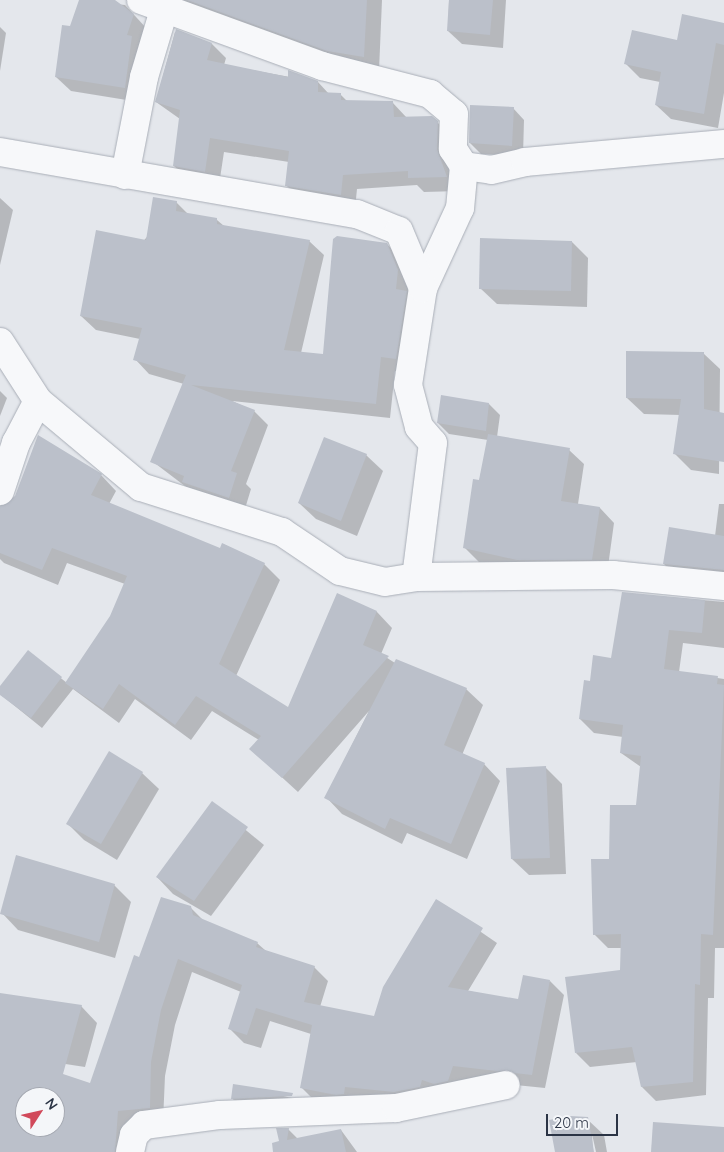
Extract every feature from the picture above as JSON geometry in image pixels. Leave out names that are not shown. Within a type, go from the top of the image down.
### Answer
[{"type":"street","points":[[125,175],[144,77],[153,5],[322,66],[430,94],[454,114],[453,149],[464,166],[460,208],[423,288],[408,385],[419,427],[434,443],[434,467],[416,577]]},
{"type":"street","points":[[464,166],[491,170],[525,162],[724,144]]},
{"type":"street","points":[[0,152],[358,214],[399,231],[423,288]]},
{"type":"street","points":[[0,342],[38,401],[141,487],[282,532],[340,571],[385,582],[416,577],[613,575],[724,586]]},
{"type":"street","points":[[0,491],[38,401]]},
{"type":"street","points":[[130,1152],[134,1135],[144,1125],[220,1115],[396,1108],[506,1085]]},
{"type":"building","points":[[79,0],[115,0],[134,14],[127,35],[132,36],[125,88],[55,77],[62,25],[70,26]]},
{"type":"building","points":[[187,0],[367,0],[364,57],[327,51]]},
{"type":"building","points":[[449,0],[493,0],[490,35],[447,31]]},
{"type":"building","points":[[682,14],[724,23],[724,45],[716,43],[704,114],[655,105],[661,72],[624,64],[632,30],[677,40]]},
{"type":"building","points":[[176,29],[212,43],[207,60],[288,77],[288,70],[318,81],[318,92],[341,93],[341,100],[393,101],[394,117],[432,116],[438,121],[437,149],[447,177],[408,178],[408,171],[343,175],[341,195],[285,186],[289,151],[210,138],[205,172],[173,166],[180,110],[155,102]]},
{"type":"building","points":[[470,105],[514,107],[512,146],[469,143]]},
{"type":"building","points":[[153,197],[177,201],[176,211],[217,218],[217,224],[310,240],[284,350],[323,354],[333,239],[337,236],[387,243],[398,270],[396,289],[407,291],[396,359],[381,357],[376,404],[191,385],[255,410],[231,471],[237,473],[229,498],[182,482],[184,476],[150,462],[186,375],[133,360],[142,328],[80,316],[96,230],[146,240]]},
{"type":"building","points":[[480,238],[572,241],[571,291],[479,289]]},
{"type":"building","points":[[626,351],[704,352],[704,409],[724,413],[724,462],[673,454],[681,399],[626,398]]},
{"type":"building","points":[[441,395],[489,403],[486,431],[437,423]]},
{"type":"building","points":[[488,434],[570,448],[561,501],[600,507],[592,560],[517,560],[463,548],[473,479],[479,480]]},
{"type":"building","points":[[38,435],[102,474],[91,495],[220,548],[222,543],[265,563],[219,664],[288,707],[337,593],[377,611],[363,645],[389,656],[282,778],[249,749],[261,736],[196,696],[175,725],[119,684],[103,709],[65,683],[110,616],[127,576],[52,548],[42,570],[0,553],[0,506],[15,496]]},
{"type":"building","points":[[324,437],[367,454],[341,521],[298,503]]},
{"type":"building","points":[[669,527],[724,536],[724,570],[663,564]]},
{"type":"building","points":[[622,592],[705,600],[702,633],[669,630],[664,669],[718,676],[717,684],[724,685],[713,935],[701,934],[700,985],[695,984],[693,1082],[641,1087],[632,1047],[575,1053],[565,977],[620,970],[621,934],[593,935],[591,859],[609,859],[610,805],[636,805],[641,756],[620,753],[623,725],[579,719],[584,680],[590,681],[593,655],[611,658]]},
{"type":"building","points":[[28,650],[62,677],[31,718],[0,695],[0,686]]},
{"type":"building","points":[[396,659],[467,688],[444,745],[485,763],[451,844],[390,818],[385,829],[324,798]]},
{"type":"building","points":[[109,751],[143,772],[101,844],[66,824]]},
{"type":"building","points":[[546,766],[550,858],[511,859],[506,768]]},
{"type":"building","points":[[212,801],[248,827],[194,901],[156,877]]},
{"type":"building","points":[[16,855],[115,884],[99,942],[0,914]]},
{"type":"building","points":[[161,897],[191,906],[193,915],[258,942],[256,947],[315,966],[304,1002],[374,1016],[383,987],[436,899],[483,928],[448,987],[518,999],[523,975],[550,980],[532,1075],[453,1066],[448,1081],[434,1084],[422,1080],[420,1087],[394,1092],[345,1087],[344,1094],[336,1095],[300,1088],[312,1025],[256,1008],[247,1035],[228,1029],[242,985],[178,959],[161,1010],[151,1062],[150,1108],[118,1111],[115,1152],[0,1152],[0,993],[82,1005],[63,1074],[90,1083],[134,955],[139,957]]},
{"type":"building","points":[[233,1084],[293,1093],[292,1096],[231,1099]]},
{"type":"building","points":[[570,1116],[588,1117],[594,1152],[555,1152],[549,1120]]},
{"type":"building","points":[[653,1122],[724,1127],[724,1152],[651,1152]]},
{"type":"building","points":[[276,1128],[289,1128],[287,1140],[341,1129],[346,1152],[273,1152],[272,1143],[279,1141]]}]
